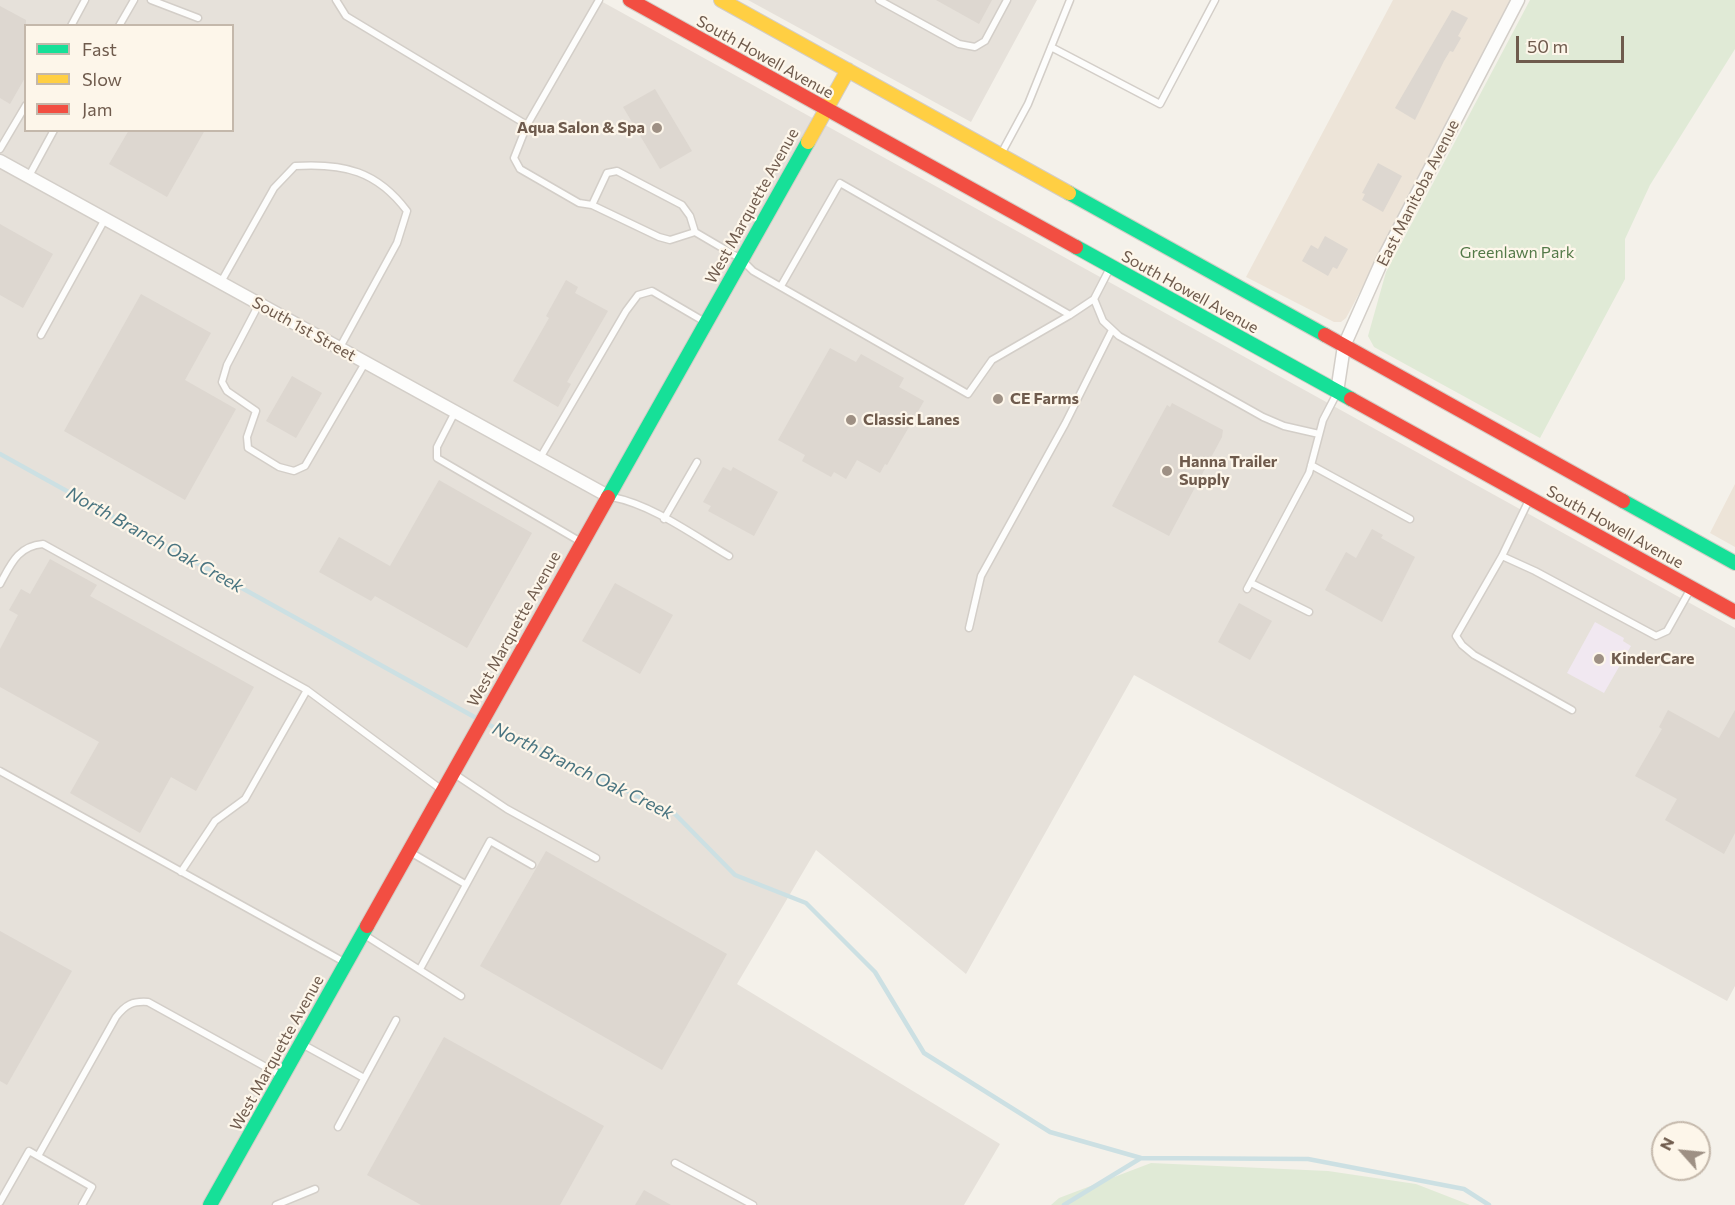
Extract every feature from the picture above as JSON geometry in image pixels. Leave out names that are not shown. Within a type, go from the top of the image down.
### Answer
[{"type":"main road","name":"South Howell Avenue","points":[[630,0],[1735,612]]},
{"type":"main road","name":"South Howell Avenue","points":[[721,0],[1735,563]]},
{"type":"main road","name":"West Marquette Avenue","points":[[213,1204],[848,70]]},
{"type":"street","name":"East Manitoba Avenue","points":[[1337,392],[1344,345],[1381,263],[1518,0]]},
{"type":"street","name":"South 1st Street","points":[[0,161],[608,496]]},
{"type":"lane","points":[[72,24],[86,0]]},
{"type":"lane","points":[[119,24],[134,0]]},
{"type":"lane","points":[[151,0],[198,18]]},
{"type":"lane","points":[[336,0],[346,16],[527,126]]},
{"type":"lane","points":[[599,0],[527,126],[514,158],[520,169],[579,203],[592,205],[670,240],[695,232]]},
{"type":"lane","points":[[879,0],[959,44],[975,47],[985,41],[1007,0]]},
{"type":"lane","points":[[1001,154],[1028,104],[1070,0]]},
{"type":"lane","points":[[1051,47],[1160,104],[1215,0]]},
{"type":"lane","points":[[0,150],[24,108]]},
{"type":"lane","points":[[28,176],[53,132]]},
{"type":"lane","points":[[220,283],[274,188],[295,166],[327,164],[367,175],[392,192],[407,211],[397,243],[339,349]]},
{"type":"lane","points":[[592,205],[607,173],[617,171],[682,205],[690,216],[695,232],[741,259],[753,271],[968,394],[992,360],[1094,299],[1111,267]]},
{"type":"lane","points":[[781,286],[840,183],[1070,315]]},
{"type":"lane","points":[[41,335],[105,219]]},
{"type":"lane","points":[[539,458],[626,311],[638,295],[652,291],[705,323]]},
{"type":"lane","points":[[1094,299],[1103,321],[1119,336],[1263,417],[1284,426],[1319,434]]},
{"type":"lane","points":[[259,304],[227,365],[222,382],[227,391],[256,411],[247,437],[248,448],[279,467],[294,471],[305,466],[365,363]]},
{"type":"lane","points":[[969,628],[981,576],[1065,424],[1112,330]]},
{"type":"lane","points":[[1247,589],[1311,465],[1323,420],[1337,392]]},
{"type":"lane","points":[[455,412],[437,447],[437,458],[582,542]]},
{"type":"lane","points":[[664,519],[697,462]]},
{"type":"lane","points":[[1311,465],[1410,519]]},
{"type":"lane","points":[[608,496],[625,499],[729,556]]},
{"type":"lane","points":[[1530,499],[1502,556],[1456,636],[1462,645],[1474,655],[1572,710]]},
{"type":"lane","points":[[0,584],[17,554],[31,544],[43,543],[307,690],[443,790]]},
{"type":"lane","points":[[1502,556],[1535,571],[1656,636],[1667,631],[1691,587]]},
{"type":"lane","points":[[1251,583],[1309,612]]},
{"type":"lane","points":[[181,872],[216,821],[245,799],[307,690]]},
{"type":"lane","points":[[0,771],[346,963]]},
{"type":"lane","points":[[453,773],[507,808],[597,858]]},
{"type":"lane","points":[[420,969],[490,841],[532,864]]},
{"type":"lane","points":[[409,851],[465,884]]},
{"type":"lane","points":[[363,933],[461,996]]},
{"type":"lane","points":[[38,1156],[116,1017],[124,1007],[134,1002],[148,1002],[283,1077]]},
{"type":"lane","points":[[338,1127],[396,1020]]},
{"type":"lane","points":[[302,1043],[364,1078]]},
{"type":"lane","points":[[0,1202],[29,1151],[92,1187],[82,1205]]},
{"type":"lane","points":[[675,1163],[753,1205]]},
{"type":"lane","points":[[276,1205],[315,1189]]},
{"type":"shaded area","points":[[0,0],[599,0],[1735,628],[1735,986],[1727,1001],[1134,675],[966,974],[816,850],[737,984],[1000,1144],[964,1205],[0,1205]]},
{"type":"shaded area","points":[[748,0],[1037,0],[971,122]]},
{"type":"shaded area","points":[[1393,0],[1511,0],[1346,318],[1341,322],[1334,322],[1246,277]]},
{"type":"shaded area","points":[[1735,484],[1735,547],[1710,533]]},
{"type":"shaded area","name":"KinderCare","points":[[1595,622],[1624,638],[1623,641],[1631,646],[1604,693],[1567,673]]},
{"type":"green space","name":"Greenlawn Park","points":[[1530,0],[1735,0],[1735,49],[1650,185],[1625,239],[1625,279],[1540,438],[1374,347],[1368,336],[1386,272]]},
{"type":"green space","points":[[1151,1163],[1328,1171],[1416,1184],[1470,1205],[1051,1205],[1059,1198]]},
{"type":"building","points":[[936,0],[992,0],[979,24]]},
{"type":"building","points":[[0,6],[26,20],[26,24],[24,24],[24,80],[10,104],[0,98]]},
{"type":"building","points":[[1452,10],[1468,18],[1458,36],[1461,38],[1453,52],[1450,51],[1444,61],[1415,120],[1395,108]]},
{"type":"building","name":"Aqua Salon & Spa","points":[[655,89],[692,151],[660,169],[623,107]]},
{"type":"building","points":[[128,132],[204,132],[167,197],[109,164]]},
{"type":"building","points":[[1378,163],[1402,176],[1383,212],[1362,200],[1365,194],[1362,193]]},
{"type":"building","points":[[0,224],[53,254],[23,308],[0,295]]},
{"type":"building","points":[[1325,236],[1348,249],[1337,269],[1333,267],[1328,276],[1302,261],[1311,245],[1318,249]]},
{"type":"building","points":[[566,280],[578,287],[575,293],[608,311],[567,382],[571,384],[558,407],[513,381],[549,318],[546,316]]},
{"type":"building","points":[[141,294],[211,333],[185,380],[236,409],[185,500],[64,431]]},
{"type":"building","name":"Classic Lanes","points":[[830,348],[856,362],[861,354],[904,378],[899,387],[924,401],[887,465],[885,464],[880,473],[857,460],[846,479],[834,472],[831,477],[802,461],[805,455],[778,440]]},
{"type":"building","points":[[292,376],[322,393],[296,438],[266,421]]},
{"type":"building","name":"Hanna Trailer Supply","points":[[1172,403],[1223,430],[1222,437],[1169,536],[1112,506],[1167,405],[1170,407]]},
{"type":"building","points":[[723,467],[731,471],[733,467],[778,492],[754,536],[708,511],[711,506],[703,502]]},
{"type":"building","points":[[439,480],[532,533],[467,648],[375,596],[371,601],[319,572],[339,537],[390,566]]},
{"type":"building","points":[[1372,529],[1383,535],[1381,538],[1415,557],[1382,622],[1325,590],[1346,552],[1356,558]]},
{"type":"building","points":[[50,559],[97,585],[90,596],[254,687],[196,791],[171,777],[140,833],[70,793],[99,742],[0,687],[0,649],[18,615],[9,610],[21,589],[30,594]]},
{"type":"building","points":[[615,583],[673,615],[640,674],[582,641]]},
{"type":"building","points":[[1239,603],[1272,621],[1250,660],[1218,642]]},
{"type":"building","points":[[1668,710],[1719,738],[1735,710],[1735,833],[1724,854],[1665,820],[1677,799],[1635,776],[1662,729],[1659,727]]},
{"type":"building","points":[[546,851],[727,954],[662,1070],[480,966]]},
{"type":"building","points":[[0,931],[72,971],[7,1085],[0,1081]]},
{"type":"building","points":[[444,1037],[604,1126],[560,1205],[421,1205],[367,1175]]},
{"type":"building","points":[[644,1190],[671,1205],[635,1205]]},
{"type":"waterway","name":"North Branch Oak Creek","points":[[0,454],[478,719]]},
{"type":"waterway","name":"North Branch Oak Creek","points":[[485,723],[675,814],[735,875],[806,903],[875,972],[924,1053],[1050,1132],[1141,1158],[1308,1159],[1464,1189],[1489,1205]]},
{"type":"waterway","name":"North Branch Oak Creek","points":[[1064,1205],[1141,1158]]},
{"type":"traffic: fast","points":[[608,497],[808,142]]},
{"type":"traffic: fast","points":[[1069,193],[1325,335]]},
{"type":"traffic: fast","points":[[1076,247],[1351,399]]},
{"type":"traffic: fast","points":[[1623,501],[1735,563]]},
{"type":"traffic: fast","points":[[210,1205],[367,926]]},
{"type":"traffic: slow","points":[[721,0],[1069,193]]},
{"type":"traffic: slow","points":[[808,142],[848,70]]},
{"type":"traffic: jam","points":[[630,0],[1076,247]]},
{"type":"traffic: jam","points":[[1325,335],[1623,501]]},
{"type":"traffic: jam","points":[[1351,399],[1735,612]]},
{"type":"traffic: jam","points":[[367,926],[608,497]]},
{"type":"place","name":"Aqua Salon & Spa","points":[[657,128]]},
{"type":"place","name":"CE Farms","points":[[998,399]]},
{"type":"place","name":"Classic Lanes","points":[[851,420]]},
{"type":"place","name":"Hanna Trailer Supply","points":[[1167,471]]},
{"type":"place","name":"KinderCare","points":[[1599,659]]}]
